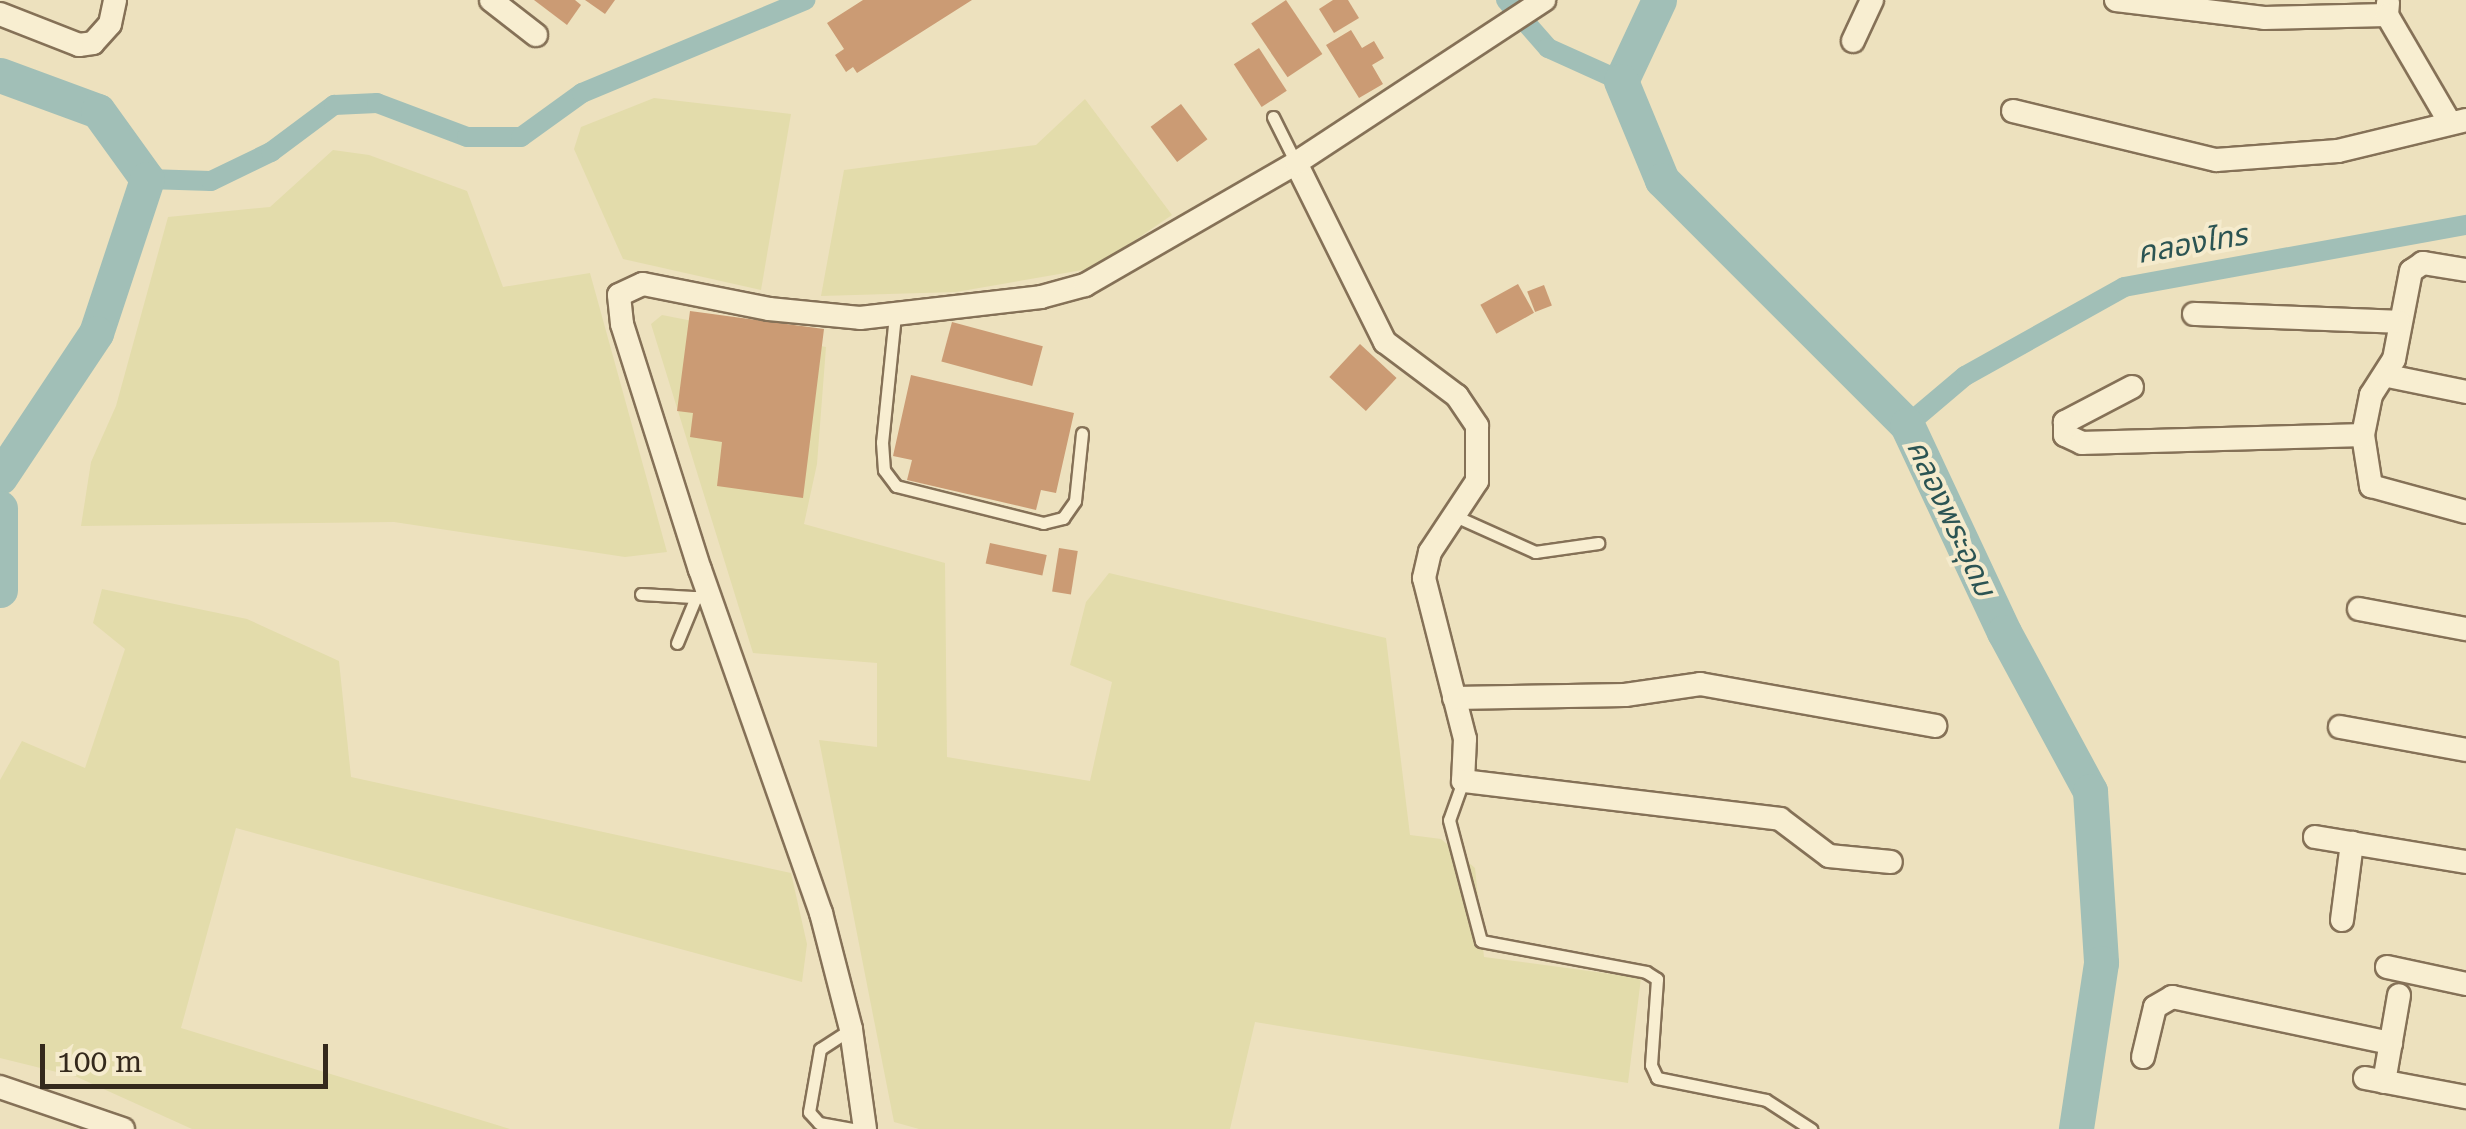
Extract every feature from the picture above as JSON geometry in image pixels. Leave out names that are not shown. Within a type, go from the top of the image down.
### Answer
[{"type":"street","points":[[0,14],[79,45],[93,43],[110,24],[116,0]]},
{"type":"street","points":[[490,0],[536,35]]},
{"type":"street","points":[[865,1129],[850,1029],[798,843],[703,598],[622,324],[618,295],[644,284],[791,312],[895,315],[1041,297],[1085,284],[1296,163],[1544,0]]},
{"type":"street","points":[[1853,41],[1872,0]]},
{"type":"street","points":[[2014,111],[2216,160],[2338,151],[2458,120],[2387,8],[2264,18],[2116,0]]},
{"type":"street","points":[[1296,163],[1384,342],[1457,396],[1478,426],[1476,481],[1430,552],[1424,578],[1465,739],[1463,781],[1780,819],[1829,856],[1891,862]]},
{"type":"street","points":[[2466,270],[2423,263],[2411,271],[2388,376],[2371,395],[2363,435],[2370,486],[2466,512]]},
{"type":"street","points":[[2194,314],[2399,322]]},
{"type":"street","points":[[2388,376],[2466,392]]},
{"type":"street","points":[[2132,386],[2065,422],[2065,436],[2082,443],[2363,435]]},
{"type":"street","points":[[2359,609],[2466,629]]},
{"type":"street","points":[[1454,698],[1626,695],[1700,684],[1935,726]]},
{"type":"street","points":[[2340,727],[2466,750]]},
{"type":"street","points":[[2315,837],[2466,862]]},
{"type":"street","points":[[2342,920],[2352,843]]},
{"type":"street","points":[[2387,968],[2466,984]]},
{"type":"street","points":[[2399,995],[2391,1043],[2375,1080],[2466,1097]]},
{"type":"street","points":[[2143,1057],[2155,1007],[2172,997],[2391,1043]]},
{"type":"street","points":[[0,1087],[123,1129]]},
{"type":"lane","points":[[1273,118],[1296,163]]},
{"type":"lane","points":[[895,315],[882,442],[884,470],[896,486],[1043,523],[1064,518],[1075,500],[1082,433]]},
{"type":"lane","points":[[1456,516],[1536,552],[1598,543]]},
{"type":"lane","points":[[641,594],[703,598],[677,643]]},
{"type":"lane","points":[[1463,781],[1449,820],[1480,940],[1646,972],[1657,980],[1651,1065],[1657,1078],[1766,1100],[1811,1129]]},
{"type":"lane","points":[[850,1029],[820,1049],[809,1112],[819,1123],[853,1129]]},
{"type":"shaded area","points":[[654,98],[791,114],[761,290],[623,259],[574,149],[581,127]]},
{"type":"shaded area","points":[[1085,99],[1172,215],[1094,268],[956,292],[821,296],[844,170],[1036,145]]},
{"type":"shaded area","points":[[333,150],[369,155],[467,191],[503,287],[590,273],[667,552],[625,557],[394,522],[81,526],[91,462],[116,406],[168,217],[270,207]]},
{"type":"shaded area","points":[[662,315],[826,347],[817,464],[804,524],[945,563],[947,757],[1090,781],[1112,682],[1070,665],[1086,602],[1109,573],[1386,638],[1410,835],[1441,839],[1475,868],[1484,957],[1641,978],[1628,1083],[1255,1022],[1230,1129],[919,1129],[894,1122],[819,740],[877,747],[877,663],[753,653],[651,324]]},
{"type":"shaded area","points":[[102,589],[247,619],[339,661],[351,777],[791,873],[807,944],[802,982],[236,828],[181,1028],[510,1129],[192,1129],[77,1077],[0,1058],[0,780],[22,741],[85,768],[125,649],[93,623]]},
{"type":"building","points":[[534,0],[575,0],[581,5],[567,25]]},
{"type":"building","points":[[585,0],[615,0],[605,14]]},
{"type":"building","points":[[863,0],[972,0],[857,73],[853,67],[846,72],[835,55],[844,49],[827,23]]},
{"type":"building","points":[[1286,0],[1322,54],[1288,77],[1251,23]]},
{"type":"building","points":[[1333,0],[1348,0],[1359,18],[1334,33],[1319,9]]},
{"type":"building","points":[[1351,30],[1362,48],[1374,41],[1384,58],[1372,65],[1383,84],[1359,98],[1326,45]]},
{"type":"building","points":[[1259,48],[1287,91],[1262,107],[1234,64]]},
{"type":"building","points":[[1181,104],[1207,139],[1177,162],[1151,127]]},
{"type":"building","points":[[1518,284],[1534,313],[1496,334],[1480,305]]},
{"type":"building","points":[[1544,285],[1552,306],[1535,312],[1527,291]]},
{"type":"building","points":[[690,311],[824,329],[803,498],[717,486],[722,442],[690,437],[693,413],[677,411]]},
{"type":"building","points":[[952,322],[1043,346],[1032,386],[941,362]]},
{"type":"building","points":[[1360,344],[1397,378],[1366,411],[1329,377]]},
{"type":"building","points":[[911,375],[1074,413],[1056,493],[1041,490],[1036,510],[907,480],[912,460],[893,456]]},
{"type":"building","points":[[990,543],[1047,555],[1042,576],[986,564]]},
{"type":"building","points":[[1059,548],[1078,551],[1071,594],[1052,591]]},
{"type":"waterway","points":[[147,179],[211,181],[271,152],[334,105],[377,103],[467,137],[521,137],[582,93],[805,0]]},
{"type":"waterway","points":[[1506,0],[1548,48],[1621,81]]},
{"type":"waterway","name":"คลองพระอุดม","points":[[1659,0],[1621,81],[1662,180],[1907,425],[2004,632],[2090,791],[2101,963],[2076,1129]]},
{"type":"waterway","points":[[0,75],[98,111],[147,179],[96,333],[0,477]]},
{"type":"waterway","name":"คลองไทร","points":[[1907,425],[1965,376],[2124,287],[2466,225]]},
{"type":"waterway","points":[[0,508],[0,590]]}]
